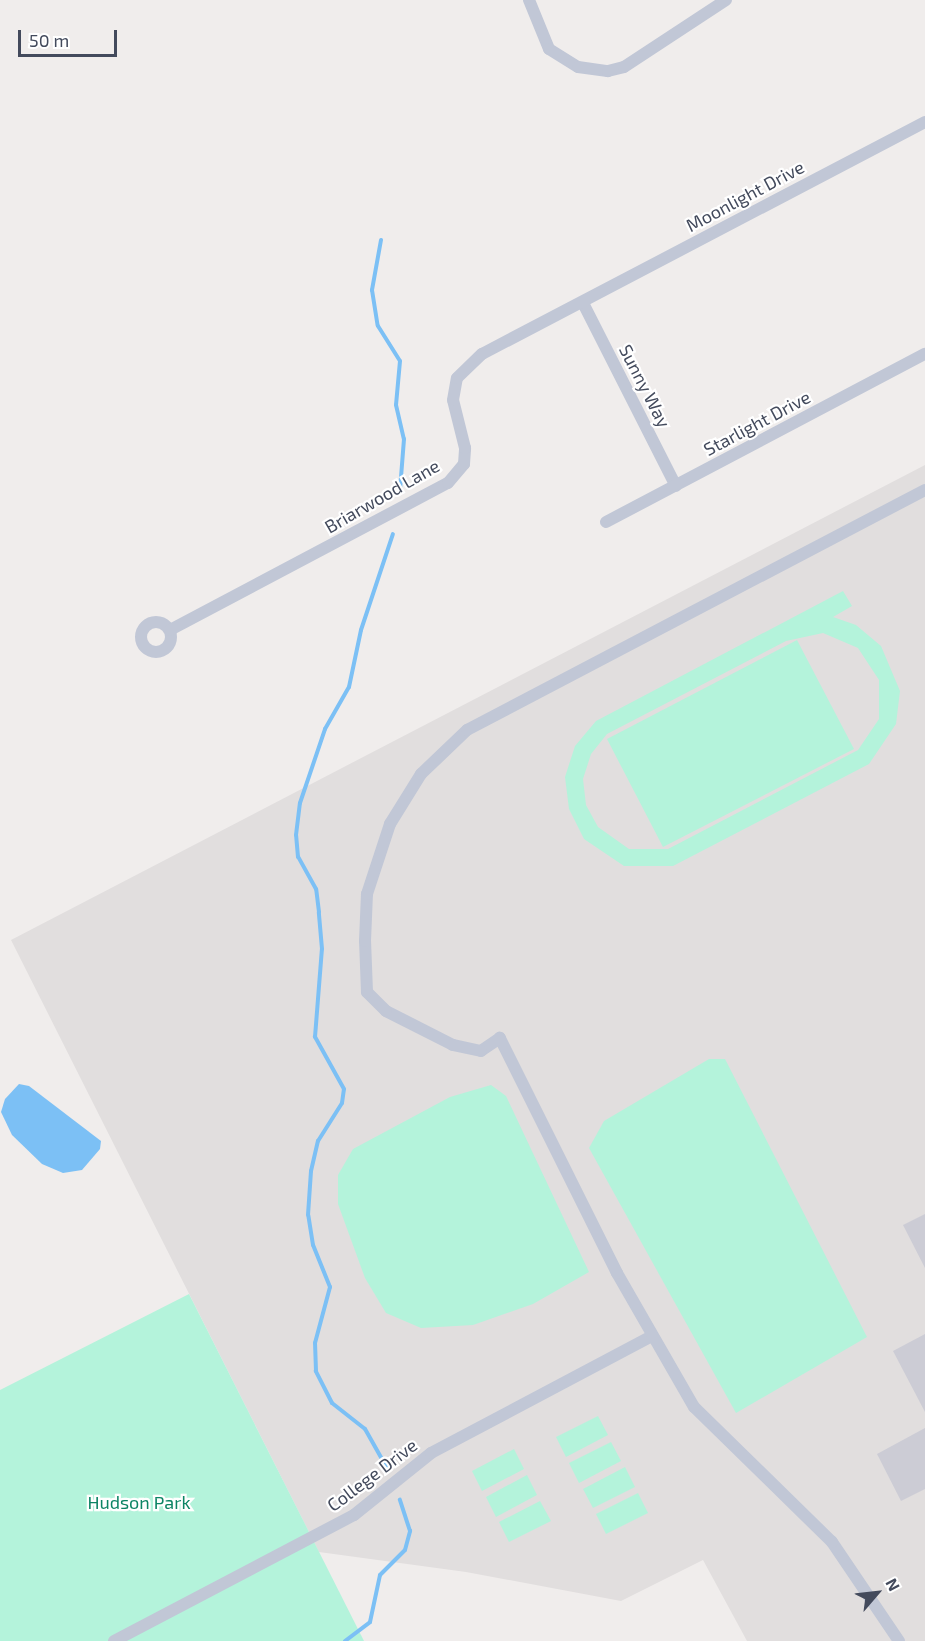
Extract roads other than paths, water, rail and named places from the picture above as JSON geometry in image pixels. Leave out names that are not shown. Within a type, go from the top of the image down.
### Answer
[{"type":"street","points":[[529,0],[539,32],[549,49],[584,69],[608,70],[624,67],[726,0]]},
{"type":"street","name":"Moonlight Drive","points":[[583,303],[925,122]]},
{"type":"street","name":"Sunny Way","points":[[583,303],[676,486]]},
{"type":"street","name":"Briarwood Lane","points":[[170,630],[447,483],[464,464],[465,448],[453,400],[457,378],[482,354],[583,303]]},
{"type":"street","name":"Starlight Drive","points":[[606,522],[925,354]]},
{"type":"street","points":[[899,1641],[832,1542],[694,1407],[652,1336],[500,1038],[481,1051],[453,1045],[403,1023],[367,992],[367,894],[376,858],[421,774],[467,730],[925,490]]},
{"type":"street","name":"College Drive","points":[[114,1641],[354,1515],[431,1454],[652,1336]]},
{"type":"water","points":[[19,1084],[29,1086],[101,1141],[100,1149],[82,1170],[63,1173],[42,1164],[12,1135],[1,1112],[5,1099]]},
{"type":"waterway","points":[[381,240],[372,290],[378,326],[400,361],[396,405],[404,439],[400,490]]},
{"type":"waterway","points":[[387,1468],[365,1429],[332,1403],[316,1371],[315,1343],[330,1287],[313,1245],[308,1215],[311,1171],[318,1141],[342,1103],[344,1089],[315,1037],[322,949],[319,912],[316,889],[298,857],[296,835],[300,803],[325,729],[349,687],[361,630],[393,534]]},
{"type":"waterway","points":[[345,1641],[370,1622],[380,1575],[405,1550],[410,1531],[400,1500]]},
{"type":"park label","name":"Hudson Park","points":[[139,1502]]}]
